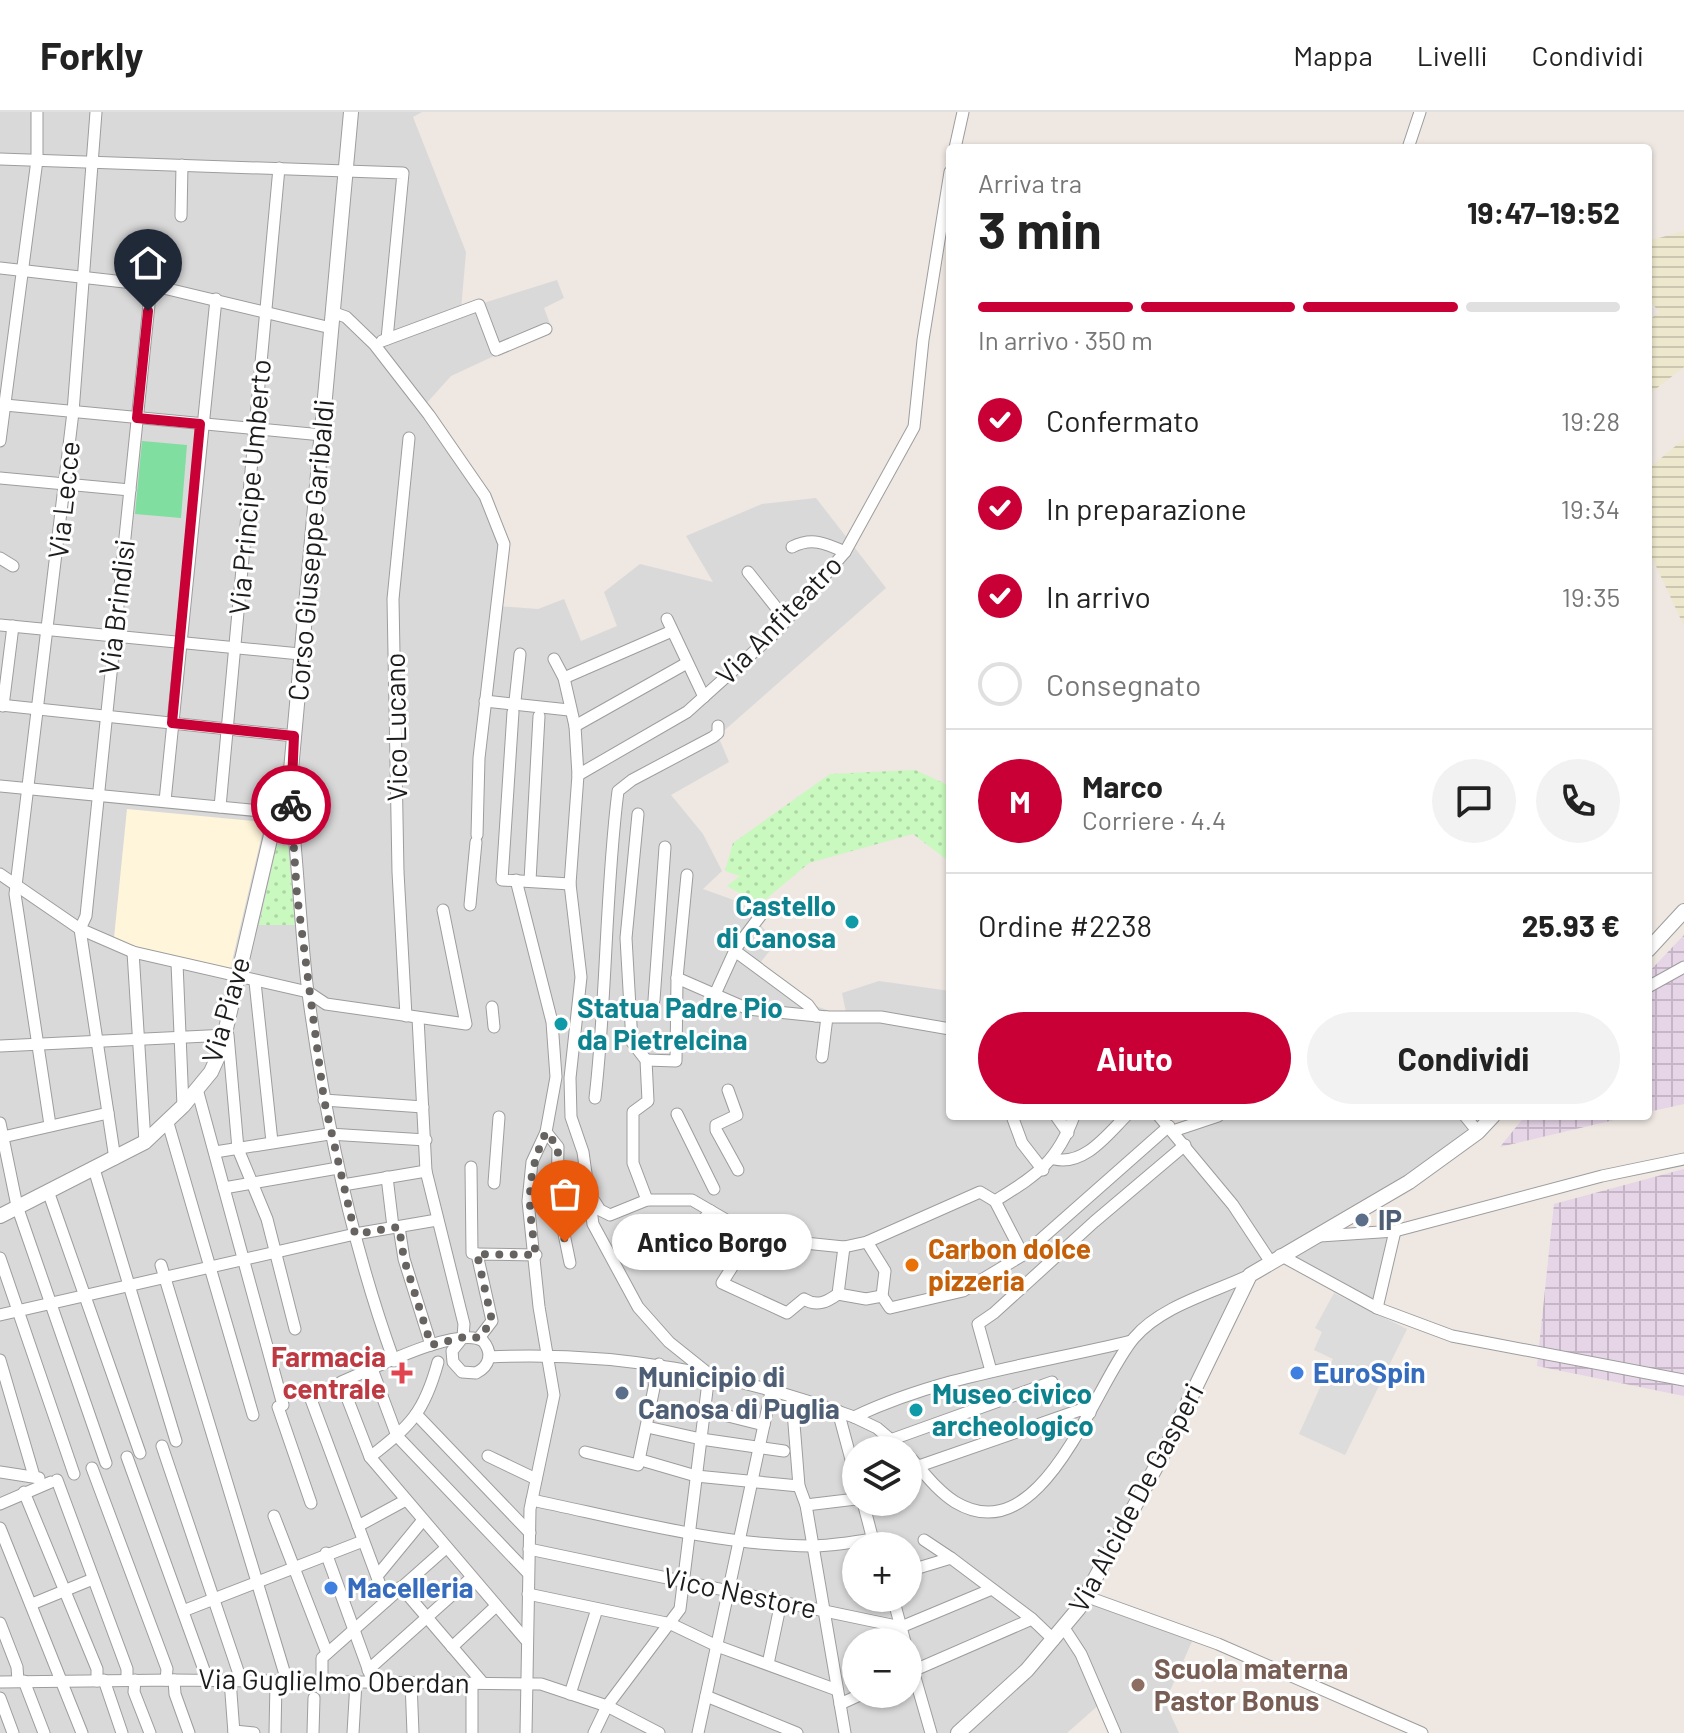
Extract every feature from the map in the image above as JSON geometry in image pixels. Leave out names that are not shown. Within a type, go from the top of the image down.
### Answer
[{"type":"street","points":[[0,441],[37,160],[37,112]]},
{"type":"street","name":"Via Lecce","points":[[50,1125],[17,886],[73,412],[96,112]]},
{"type":"street","name":"Corso Giuseppe Garibaldi","points":[[351,112],[289,792],[308,992],[329,1134],[367,1285],[394,1361]]},
{"type":"street","points":[[956,144],[963,112]]},
{"type":"street","points":[[1409,144],[1420,112]]},
{"type":"street","points":[[0,159],[403,173],[387,339]]},
{"type":"street","points":[[181,216],[182,165]]},
{"type":"street","name":"Via Principe Umberto","points":[[220,807],[279,168]]},
{"type":"street","name":"Via Anfiteatro","points":[[578,775],[687,712],[786,620],[845,552],[914,427],[923,340],[946,197]]},
{"type":"street","points":[[0,268],[151,285],[331,328]]},
{"type":"street","name":"Via Brindisi","points":[[115,1159],[80,929],[86,916],[95,798],[151,285]]},
{"type":"street","points":[[165,801],[200,424],[216,299]]},
{"type":"street","points":[[374,344],[479,305],[496,350],[546,329]]},
{"type":"street","points":[[332,312],[346,317],[374,344],[429,415],[485,496],[504,544],[485,701],[470,905]]},
{"type":"street","points":[[5,405],[322,435]]},
{"type":"street","name":"Vico Lucano","points":[[409,438],[393,599],[398,872],[423,1107],[426,1171],[464,1324],[463,1337]]},
{"type":"street","points":[[0,478],[130,490]]},
{"type":"street","points":[[792,547],[806,540],[845,552]]},
{"type":"street","points":[[0,558],[13,566]]},
{"type":"street","points":[[748,572],[786,620]]},
{"type":"street","points":[[667,619],[704,697]]},
{"type":"street","points":[[294,736],[2,706],[6,625],[300,654]]},
{"type":"street","points":[[564,678],[672,631]]},
{"type":"street","points":[[520,654],[502,880],[570,884]]},
{"type":"street","points":[[554,659],[564,678],[575,726],[578,775],[570,884],[581,977],[572,1043],[571,1117],[589,1192],[593,1224],[638,1307],[669,1342],[709,1374]]},
{"type":"street","points":[[575,726],[687,663]]},
{"type":"street","points":[[485,701],[569,710]]},
{"type":"street","points":[[530,881],[539,716]]},
{"type":"street","points":[[595,1098],[606,997],[607,924],[618,791],[632,780],[713,737],[718,733],[718,726]]},
{"type":"street","points":[[0,786],[95,798],[165,801],[281,813]]},
{"type":"street","name":"Via Piave","points":[[0,1216],[145,1142],[168,1123],[211,1072],[225,1032],[271,835],[289,792]]},
{"type":"street","points":[[638,814],[626,938],[632,1042],[646,1060],[648,1101],[633,1112],[633,1163],[647,1200]]},
{"type":"street","points":[[654,1000],[665,847]]},
{"type":"street","points":[[0,874],[80,929],[133,952],[308,992],[326,1004],[466,1024],[443,910]]},
{"type":"street","points":[[646,1060],[676,1061],[677,978],[687,875]]},
{"type":"street","points":[[516,880],[552,1022],[556,1077],[546,1132],[532,1162],[528,1201],[539,1307],[554,1395],[532,1500],[526,1733]]},
{"type":"street","points":[[716,992],[735,951],[764,911]]},
{"type":"street","points":[[1652,946],[1684,911]]},
{"type":"street","points":[[735,951],[821,1017],[822,1057]]},
{"type":"street","points":[[133,952],[145,1142]]},
{"type":"street","points":[[177,963],[183,1106]]},
{"type":"street","points":[[1652,985],[1684,967]]},
{"type":"street","points":[[677,978],[716,992],[748,1009],[821,1017],[881,1017],[946,1028]]},
{"type":"street","points":[[255,982],[272,1142]]},
{"type":"street","points":[[492,1007],[494,1027]]},
{"type":"street","points":[[0,1046],[225,1032],[228,1035],[238,1149],[275,1252],[295,1329]]},
{"type":"street","points":[[553,1045],[572,1043]]},
{"type":"street","points":[[556,1077],[570,1078]]},
{"type":"street","points":[[197,1089],[244,1259],[280,1406],[311,1503]]},
{"type":"street","points":[[728,1090],[737,1115],[716,1125],[738,1170]]},
{"type":"street","points":[[324,1100],[423,1107]]},
{"type":"street","points":[[3,1137],[108,1113]]},
{"type":"street","points":[[677,1114],[714,1189]]},
{"type":"street","points":[[494,1183],[499,1117]]},
{"type":"street","points":[[550,1117],[571,1117]]},
{"type":"street","points":[[1013,1120],[1022,1143],[1043,1170]]},
{"type":"street","points":[[1059,1120],[1068,1133]]},
{"type":"street","points":[[995,1201],[1043,1170],[1054,1159],[1073,1120]]},
{"type":"street","points":[[1054,1159],[1064,1161],[1080,1157],[1122,1120]]},
{"type":"street","points":[[1163,1120],[1275,1258],[1377,1308],[1452,1336],[1684,1380]]},
{"type":"street","points":[[867,1242],[885,1271],[882,1296],[890,1308],[963,1291],[1023,1255],[1171,1128],[1202,1120]]},
{"type":"street","points":[[1468,1120],[1478,1132]]},
{"type":"street","points":[[922,1470],[940,1491],[958,1504],[982,1511],[1007,1508],[1036,1490],[1090,1413],[1131,1341],[1151,1321],[1250,1275],[1409,1182],[1478,1132],[1489,1120]]},
{"type":"street","points":[[0,1123],[3,1154],[17,1206],[106,1463]]},
{"type":"street","points":[[168,1123],[253,1415]]},
{"type":"street","points":[[546,1132],[558,1147],[557,1200],[570,1263]]},
{"type":"street","points":[[215,1152],[329,1134],[426,1140]]},
{"type":"street","points":[[991,1371],[978,1324],[1185,1145]]},
{"type":"street","points":[[1311,1237],[1395,1231],[1602,1176],[1684,1159]]},
{"type":"street","points":[[471,1167],[472,1253],[536,1255]]},
{"type":"street","points":[[224,1188],[338,1168]]},
{"type":"street","points":[[94,1169],[176,1441]]},
{"type":"street","points":[[343,1185],[426,1171]]},
{"type":"street","points":[[387,1177],[404,1259],[431,1345]]},
{"type":"street","points":[[48,1191],[140,1453]]},
{"type":"street","points":[[589,1192],[600,1210],[610,1215],[647,1200],[692,1200],[735,1225],[785,1241],[844,1247],[867,1242],[980,1192],[995,1201],[1023,1255]]},
{"type":"street","points":[[711,1211],[693,1231],[734,1264],[722,1283],[787,1313],[804,1299],[811,1303],[827,1302],[838,1294],[844,1247]]},
{"type":"street","points":[[0,1315],[355,1234],[437,1220]]},
{"type":"street","points":[[1377,1308],[1395,1231]]},
{"type":"street","points":[[477,1254],[492,1321],[479,1338]]},
{"type":"street","points":[[0,1258],[74,1474]]},
{"type":"street","points":[[161,1265],[257,1584],[282,1681],[275,1733]]},
{"type":"street","name":"Via Alcide De Gasperi","points":[[958,1733],[1027,1670],[1064,1628],[1085,1596],[1163,1454],[1250,1275]]},
{"type":"street","points":[[838,1294],[866,1299],[882,1296]]},
{"type":"street","points":[[456,1367],[452,1351],[463,1337]]},
{"type":"street","points":[[410,1354],[456,1367],[465,1373],[476,1373],[485,1367],[489,1357],[488,1348],[479,1338],[463,1337],[431,1345],[341,1382],[370,1457],[526,1640]]},
{"type":"street","points":[[854,1417],[889,1400],[991,1371],[1131,1341]]},
{"type":"street","points":[[489,1357],[547,1355],[659,1364],[709,1374],[838,1411],[888,1436]]},
{"type":"street","points":[[0,1360],[34,1476]]},
{"type":"street","points":[[370,1457],[397,1436],[427,1402],[438,1362]]},
{"type":"street","points":[[585,1452],[638,1465],[659,1364]]},
{"type":"street","points":[[372,1369],[397,1436],[528,1573]]},
{"type":"street","points":[[594,1733],[607,1706],[680,1609],[709,1374]]},
{"type":"street","points":[[901,1436],[1052,1382]]},
{"type":"street","points":[[698,1733],[771,1392]]},
{"type":"street","points":[[309,1394],[386,1601]]},
{"type":"street","points":[[792,1399],[799,1486],[806,1505],[845,1733]]},
{"type":"street","points":[[704,1410],[764,1425]]},
{"type":"street","points":[[922,1465],[1080,1410],[1090,1413]]},
{"type":"street","points":[[838,1411],[845,1436]]},
{"type":"street","points":[[416,1414],[530,1533]]},
{"type":"street","points":[[647,1427],[701,1439],[784,1451]]},
{"type":"street","points":[[162,1446],[213,1599],[236,1680],[234,1732],[254,1733]]},
{"type":"street","points":[[488,1456],[536,1479]]},
{"type":"street","points":[[127,1457],[204,1670],[204,1680]]},
{"type":"street","points":[[641,1460],[696,1476],[751,1484],[799,1486]]},
{"type":"street","points":[[92,1468],[189,1733]]},
{"type":"street","points":[[0,1472],[54,1481]]},
{"type":"street","points":[[0,1504],[54,1481]]},
{"type":"street","points":[[54,1481],[150,1733]]},
{"type":"street","points":[[24,1492],[122,1733]]},
{"type":"street","points":[[358,1526],[406,1500]]},
{"type":"street","points":[[532,1500],[689,1533],[812,1546],[842,1545]]},
{"type":"street","points":[[806,1505],[842,1501]]},
{"type":"street","points":[[274,1516],[327,1653]]},
{"type":"street","points":[[377,1576],[423,1520]]},
{"type":"street","points":[[0,1528],[82,1733]]},
{"type":"street","points":[[924,1540],[1032,1619],[1054,1640]]},
{"type":"street","points":[[183,1611],[363,1541]]},
{"type":"street","points":[[322,1681],[322,1658],[446,1548]]},
{"type":"street","name":"Vico Nestore","points":[[529,1549],[901,1627]]},
{"type":"street","points":[[326,1553],[370,1676],[471,1578]]},
{"type":"street","points":[[922,1567],[951,1558]]},
{"type":"street","points":[[32,1604],[93,1579]]},
{"type":"street","points":[[401,1587],[478,1683],[472,1733]]},
{"type":"street","points":[[897,1612],[901,1627],[992,1589]]},
{"type":"street","points":[[528,1594],[671,1624],[717,1646],[837,1690]]},
{"type":"street","points":[[1085,1596],[1218,1644],[1422,1733]]},
{"type":"street","points":[[768,1664],[781,1602]]},
{"type":"street","points":[[452,1647],[495,1607]]},
{"type":"street","points":[[570,1694],[597,1609]]},
{"type":"street","points":[[922,1667],[1032,1619]]},
{"type":"street","points":[[0,1623],[44,1733]]},
{"type":"street","points":[[1064,1628],[1086,1665],[1115,1733]]},
{"type":"street","name":"Via Guglielmo Oberdan","points":[[0,1682],[356,1682],[370,1676],[411,1682],[525,1683],[607,1706],[659,1733]]},
{"type":"street","points":[[353,1733],[356,1682]]},
{"type":"street","points":[[411,1682],[413,1733]]},
{"type":"street","points":[[706,1696],[797,1733]]},
{"type":"street","points":[[0,1698],[13,1733]]},
{"type":"street","points":[[313,1733],[314,1698]]},
{"type":"street","points":[[922,1706],[931,1733]]},
{"type":"shaded area","points":[[0,112],[422,112],[413,117],[466,252],[461,310],[557,280],[564,298],[544,308],[552,329],[451,376],[424,406],[477,481],[504,543],[496,606],[538,609],[564,599],[581,641],[617,626],[604,592],[640,564],[713,582],[686,536],[762,504],[816,498],[886,588],[718,736],[729,762],[671,795],[703,834],[722,871],[703,889],[742,903],[776,943],[760,963],[813,1005],[847,1017],[842,993],[879,981],[946,990],[946,1120],[1162,1120],[1173,1132],[1209,1120],[1468,1120],[1478,1132],[1327,1233],[1395,1229],[1376,1309],[1281,1255],[1251,1277],[1088,1597],[1194,1637],[1165,1702],[1179,1733],[1116,1733],[1101,1703],[1067,1733],[0,1733]]},
{"type":"shaded area","points":[[1684,231],[1684,367],[1652,392],[1652,318],[1659,312],[1652,303],[1652,240]]},
{"type":"shaded area","points":[[1684,439],[1684,626],[1652,558],[1652,466]]},
{"type":"shaded area","points":[[127,809],[265,822],[229,974],[136,948],[114,938]]},
{"type":"shaded area","points":[[1684,935],[1684,1104],[1652,1111],[1652,969]]},
{"type":"shaded area","points":[[1522,1120],[1614,1120],[1500,1147]]},
{"type":"shaded area","points":[[1684,1169],[1684,1396],[1537,1366],[1554,1204]]},
{"type":"shaded area","points":[[1334,1293],[1407,1329],[1345,1455],[1299,1434],[1333,1359],[1314,1350],[1322,1332],[1315,1328]]},
{"type":"green space","points":[[142,441],[187,445],[181,518],[135,514]]},
{"type":"green space","points":[[915,770],[946,784],[946,859],[913,834],[809,863],[760,904],[727,886],[740,876],[725,871],[733,843],[830,774]]},
{"type":"green space","points":[[277,845],[288,846],[295,925],[259,925]]},
{"type":"way so far","points":[[291,805],[308,992],[329,1134],[355,1234],[399,1227],[404,1259],[431,1345],[469,1336],[479,1338],[492,1321],[477,1254],[536,1255],[528,1201],[532,1162],[546,1132],[558,1147],[557,1200],[565,1242]]},
{"type":"place","name":"Castello di Canosa","points":[[852,922]]},
{"type":"place","name":"Statua Padre Pio da Pietrelcina","points":[[561,1024]]},
{"type":"place","name":"IP","points":[[1362,1220]]},
{"type":"place","name":"Antico Borgo","points":[[565,1242]]},
{"type":"place","name":"Carbon dolce pizzeria","points":[[912,1265]]},
{"type":"place","name":"Farmacia centrale","points":[[402,1373]]},
{"type":"place","name":"EuroSpin","points":[[1297,1373]]},
{"type":"place","name":"Municipio di Canosa di Puglia","points":[[622,1393]]},
{"type":"place","name":"Museo civico archeologico","points":[[916,1410]]},
{"type":"place","name":"Macelleria","points":[[331,1588]]},
{"type":"place","name":"Scuola materna Pastor Bonus","points":[[1138,1685]]},
{"type":"route","points":[[148,311],[137,418],[200,424],[172,723],[294,736],[289,792],[291,805]]}]
